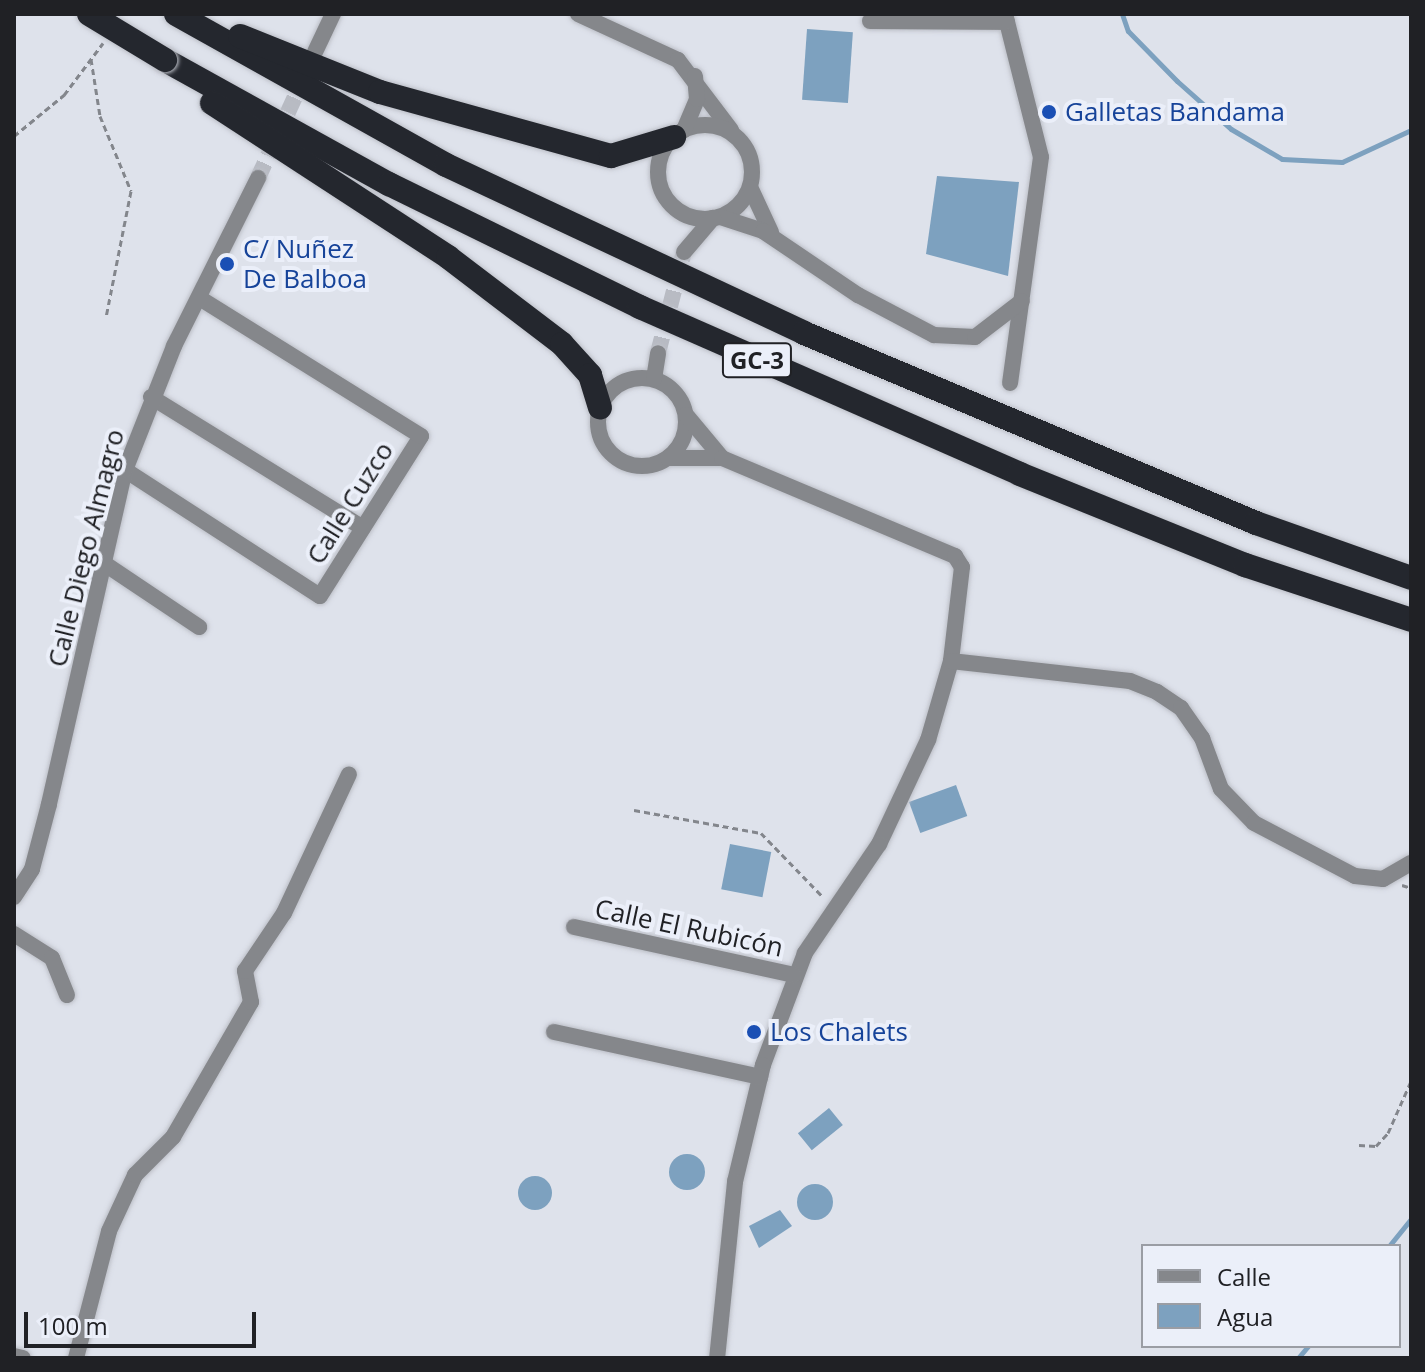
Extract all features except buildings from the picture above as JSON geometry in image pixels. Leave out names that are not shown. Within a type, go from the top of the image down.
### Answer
[{"type":"highway","name":"GC-3","points":[[89,14],[114,35],[162,64],[389,184],[640,307],[1020,474],[1411,620]]},
{"type":"highway","name":"GC-3","points":[[188,17],[446,165],[790,327],[1256,523],[1393,568],[1411,578]]},
{"type":"highway","points":[[188,17],[329,75],[611,156],[679,133]]},
{"type":"highway","points":[[162,64],[448,257],[551,335],[590,375],[600,407]]},
{"type":"street","points":[[315,52],[333,14]]},
{"type":"street","points":[[578,14],[661,50],[695,76],[751,158],[750,187],[776,239]]},
{"type":"street","points":[[870,21],[1006,18],[1041,157],[1010,383]]},
{"type":"street","points":[[695,76],[695,108],[658,174],[678,210],[684,252],[716,217],[750,187]]},
{"type":"street","points":[[679,133],[710,125],[734,135]]},
{"type":"street","name":"Calle Diego Almagro","points":[[14,897],[32,869],[125,470],[151,397],[258,178]]},
{"type":"street","points":[[678,210],[716,217],[776,239],[858,295],[934,335],[975,337],[1022,301]]},
{"type":"street","name":"Calle Cuzco","points":[[125,470],[320,596],[421,436],[199,298]]},
{"type":"street","points":[[654,379],[658,353]]},
{"type":"street","points":[[717,1358],[735,1182],[760,1077],[794,975],[879,844],[928,740],[951,661],[962,583],[955,556],[722,458],[668,458],[641,467],[615,458],[599,435],[600,407],[628,380],[654,379],[675,393],[686,415],[722,458]]},
{"type":"street","points":[[151,397],[363,528]]},
{"type":"street","points":[[668,458],[683,439],[686,415]]},
{"type":"street","points":[[102,562],[199,627]]},
{"type":"street","points":[[951,661],[1130,681],[1157,692],[1181,708],[1202,738],[1221,789],[1254,823],[1355,876],[1383,879],[1411,863]]},
{"type":"street","points":[[76,1358],[109,1231],[135,1175],[173,1137],[251,1002],[245,971],[284,913],[349,774]]},
{"type":"street","name":"Calle El Rubicón","points":[[574,927],[794,975]]},
{"type":"street","points":[[14,934],[52,958],[67,995]]},
{"type":"street","points":[[554,1032],[760,1077]]},
{"type":"street","points":[[14,1356],[23,1358]]},
{"type":"path","points":[[14,136],[64,95],[114,35]]},
{"type":"path","points":[[91,59],[100,116],[131,191],[106,317]]},
{"type":"path","points":[[634,810],[761,833],[834,909]]},
{"type":"path","points":[[1359,1145],[1376,1146],[1388,1133],[1411,1081]]},
{"type":"water","points":[[807,29],[853,32],[848,103],[802,100]]},
{"type":"water","points":[[937,176],[1019,182],[1008,276],[926,254]]},
{"type":"water","points":[[956,785],[967,816],[920,833],[909,802]]},
{"type":"water","points":[[730,844],[771,852],[762,897],[721,889]]},
{"type":"water","points":[[829,1108],[843,1125],[812,1150],[798,1133]]},
{"type":"water","points":[[687,1154],[699,1160],[705,1172],[699,1184],[687,1190],[675,1184],[669,1172],[675,1160]]},
{"type":"water","points":[[535,1176],[547,1181],[552,1193],[547,1205],[535,1210],[523,1205],[518,1193],[523,1181]]},
{"type":"water","points":[[815,1184],[828,1189],[833,1202],[828,1215],[815,1220],[802,1215],[797,1202],[802,1189]]},
{"type":"water","points":[[780,1210],[792,1226],[759,1248],[749,1226]]},
{"type":"waterway","points":[[1122,14],[1128,31],[1177,81],[1231,129],[1282,159],[1342,162],[1411,130]]},
{"type":"waterway","points":[[1391,1244],[1411,1219]]},
{"type":"waterway","points":[[1298,1358],[1306,1348]]},
{"type":"tunnel","points":[[258,178],[305,75]]},
{"type":"tunnel","points":[[658,353],[684,252]]},
{"type":"place","name":"Galletas Bandama","points":[[1049,112]]},
{"type":"place","name":"C/ Nuñez De Balboa","points":[[227,264]]},
{"type":"place","name":"Los Chalets","points":[[754,1032]]}]
